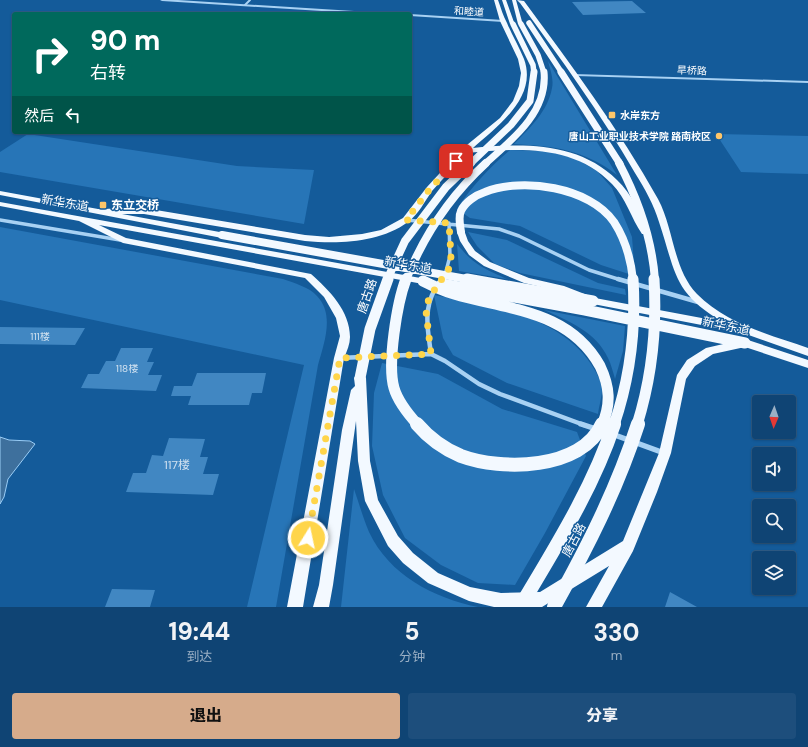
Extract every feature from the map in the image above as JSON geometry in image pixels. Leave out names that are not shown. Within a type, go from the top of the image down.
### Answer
[{"type":"main road","points":[[101,211],[144,211],[305,238],[329,240],[362,238],[384,232],[406,220],[430,189],[465,151],[502,119],[516,101],[522,86],[524,73],[521,59],[503,21],[496,0]]},
{"type":"main road","name":"唐古路","points":[[504,0],[604,137],[624,171],[638,201],[648,237],[656,302],[654,341],[646,395],[635,434],[617,484],[592,537],[554,607]]},
{"type":"main road","points":[[423,281],[455,294],[514,307],[564,328],[578,337],[588,348],[598,364],[606,381],[610,397],[608,412],[601,429],[591,440],[576,451],[549,461],[520,466],[485,463],[459,455],[436,443],[416,425],[402,404],[393,386],[391,363],[399,305],[405,283],[424,240],[463,185],[524,126],[537,107],[544,89],[544,72],[540,59],[521,24],[514,0]]},
{"type":"main road","name":"唐古路","points":[[321,607],[326,585],[348,430],[370,329],[385,285],[405,241],[446,187],[511,125],[530,101],[534,78],[533,65],[514,0]]},
{"type":"main road","points":[[518,0],[522,2],[576,75],[638,171],[656,203],[668,235],[679,272],[687,289],[700,303],[744,330]]},
{"type":"main road","points":[[465,151],[495,148],[544,149],[562,152],[589,162],[602,170],[615,182],[627,199],[648,237]]},
{"type":"main road","points":[[520,607],[570,522],[608,444],[623,394],[633,338],[632,267],[619,231],[613,221],[603,210],[574,194],[543,186],[504,187],[493,189],[477,196],[462,209],[459,220],[460,232],[464,241],[472,253],[487,264],[527,281],[561,288],[593,301]]},
{"type":"main road","name":"新华东道","points":[[0,193],[744,330],[808,352]]},
{"type":"main road","name":"新华东道","points":[[0,204],[585,310],[746,343],[808,364]]},
{"type":"main road","points":[[82,220],[123,240],[308,276],[326,292],[342,317],[345,337],[295,607]]},
{"type":"main road","points":[[594,607],[628,546],[665,453],[681,378],[690,363],[710,352],[746,343]]},
{"type":"main road","points":[[360,378],[364,462],[372,501],[393,541],[408,558],[433,578],[469,594],[501,601],[542,599],[628,546]]},
{"type":"street","points":[[162,0],[355,12]]},
{"type":"street","points":[[245,5],[250,0]]},
{"type":"street","name":"和睦道","points":[[412,16],[503,21]]},
{"type":"street","name":"旱桥路","points":[[576,75],[808,82]]},
{"type":"street","points":[[0,220],[123,240]]},
{"type":"street","points":[[406,220],[500,229],[519,236],[589,270],[700,303]]},
{"type":"street","points":[[431,354],[426,311],[429,298],[450,267],[451,256],[449,223]]},
{"type":"street","points":[[340,358],[431,354],[445,361],[479,384],[500,394],[665,453]]},
{"type":"shaded area","points":[[548,61],[617,175],[593,160],[568,151],[542,146],[514,144],[538,119],[547,104],[552,88],[552,74]]},
{"type":"shaded area","points":[[28,134],[237,166],[314,170],[304,224],[0,172],[0,152]]},
{"type":"shaded area","points":[[716,134],[808,136],[808,174],[741,172]]},
{"type":"shaded area","points":[[510,150],[544,151],[571,156],[597,171],[612,188],[632,237],[635,276],[601,265],[520,226],[470,218],[457,209],[481,178]]},
{"type":"shaded area","points":[[0,227],[283,279],[306,288],[317,296],[326,312],[327,320],[325,339],[318,365],[276,607],[247,607],[304,365],[0,300]]},
{"type":"shaded area","points":[[468,232],[507,240],[598,283],[625,289],[626,295],[520,273],[495,264],[477,246]]},
{"type":"shaded area","points":[[457,244],[479,265],[507,279],[459,271]]},
{"type":"shaded area","points":[[434,295],[498,308],[541,323],[560,334],[577,347],[591,364],[601,382],[602,395],[598,414],[507,383],[453,355],[443,338]]},
{"type":"shaded area","points":[[544,310],[625,326],[623,351],[615,379],[611,365],[603,349],[589,334],[563,318]]},
{"type":"shaded area","points":[[382,363],[438,374],[502,409],[577,432],[586,456],[545,533],[515,585],[478,583],[441,565],[405,538],[383,495],[372,446],[374,393]]},
{"type":"shaded area","points":[[0,437],[9,440],[30,441],[35,444],[8,479],[4,497],[0,504]]},
{"type":"shaded area","points":[[354,489],[369,532],[388,561],[414,582],[429,591],[445,598],[478,607],[341,607]]},
{"type":"building","points":[[632,1],[646,13],[583,15],[572,2]]},
{"type":"building","points":[[0,327],[85,328],[75,345],[0,344]]},
{"type":"building","points":[[121,348],[153,348],[147,362],[154,362],[148,375],[162,375],[156,391],[81,388],[88,374],[99,374],[106,361],[115,361]]},
{"type":"building","points":[[197,373],[266,373],[262,393],[252,393],[249,405],[188,405],[191,396],[171,396],[174,386],[192,386]]},
{"type":"building","points":[[169,438],[205,439],[200,457],[208,457],[203,474],[219,474],[213,495],[126,492],[133,473],[146,473],[152,455],[163,456]]},
{"type":"building","points":[[112,589],[155,590],[150,607],[105,607]]},
{"type":"building","points":[[670,592],[697,607],[665,607]]},
{"type":"place","name":"水岸东方","points":[[612,115]]},
{"type":"place","name":"唐山工业职业技术学院 路南校区","points":[[719,136]]},
{"type":"place","name":"东立交桥","points":[[103,205]]},
{"type":"route","points":[[308,538],[340,358],[431,354],[426,311],[429,298],[450,267],[451,256],[449,223],[406,220],[430,189],[456,161]]}]
